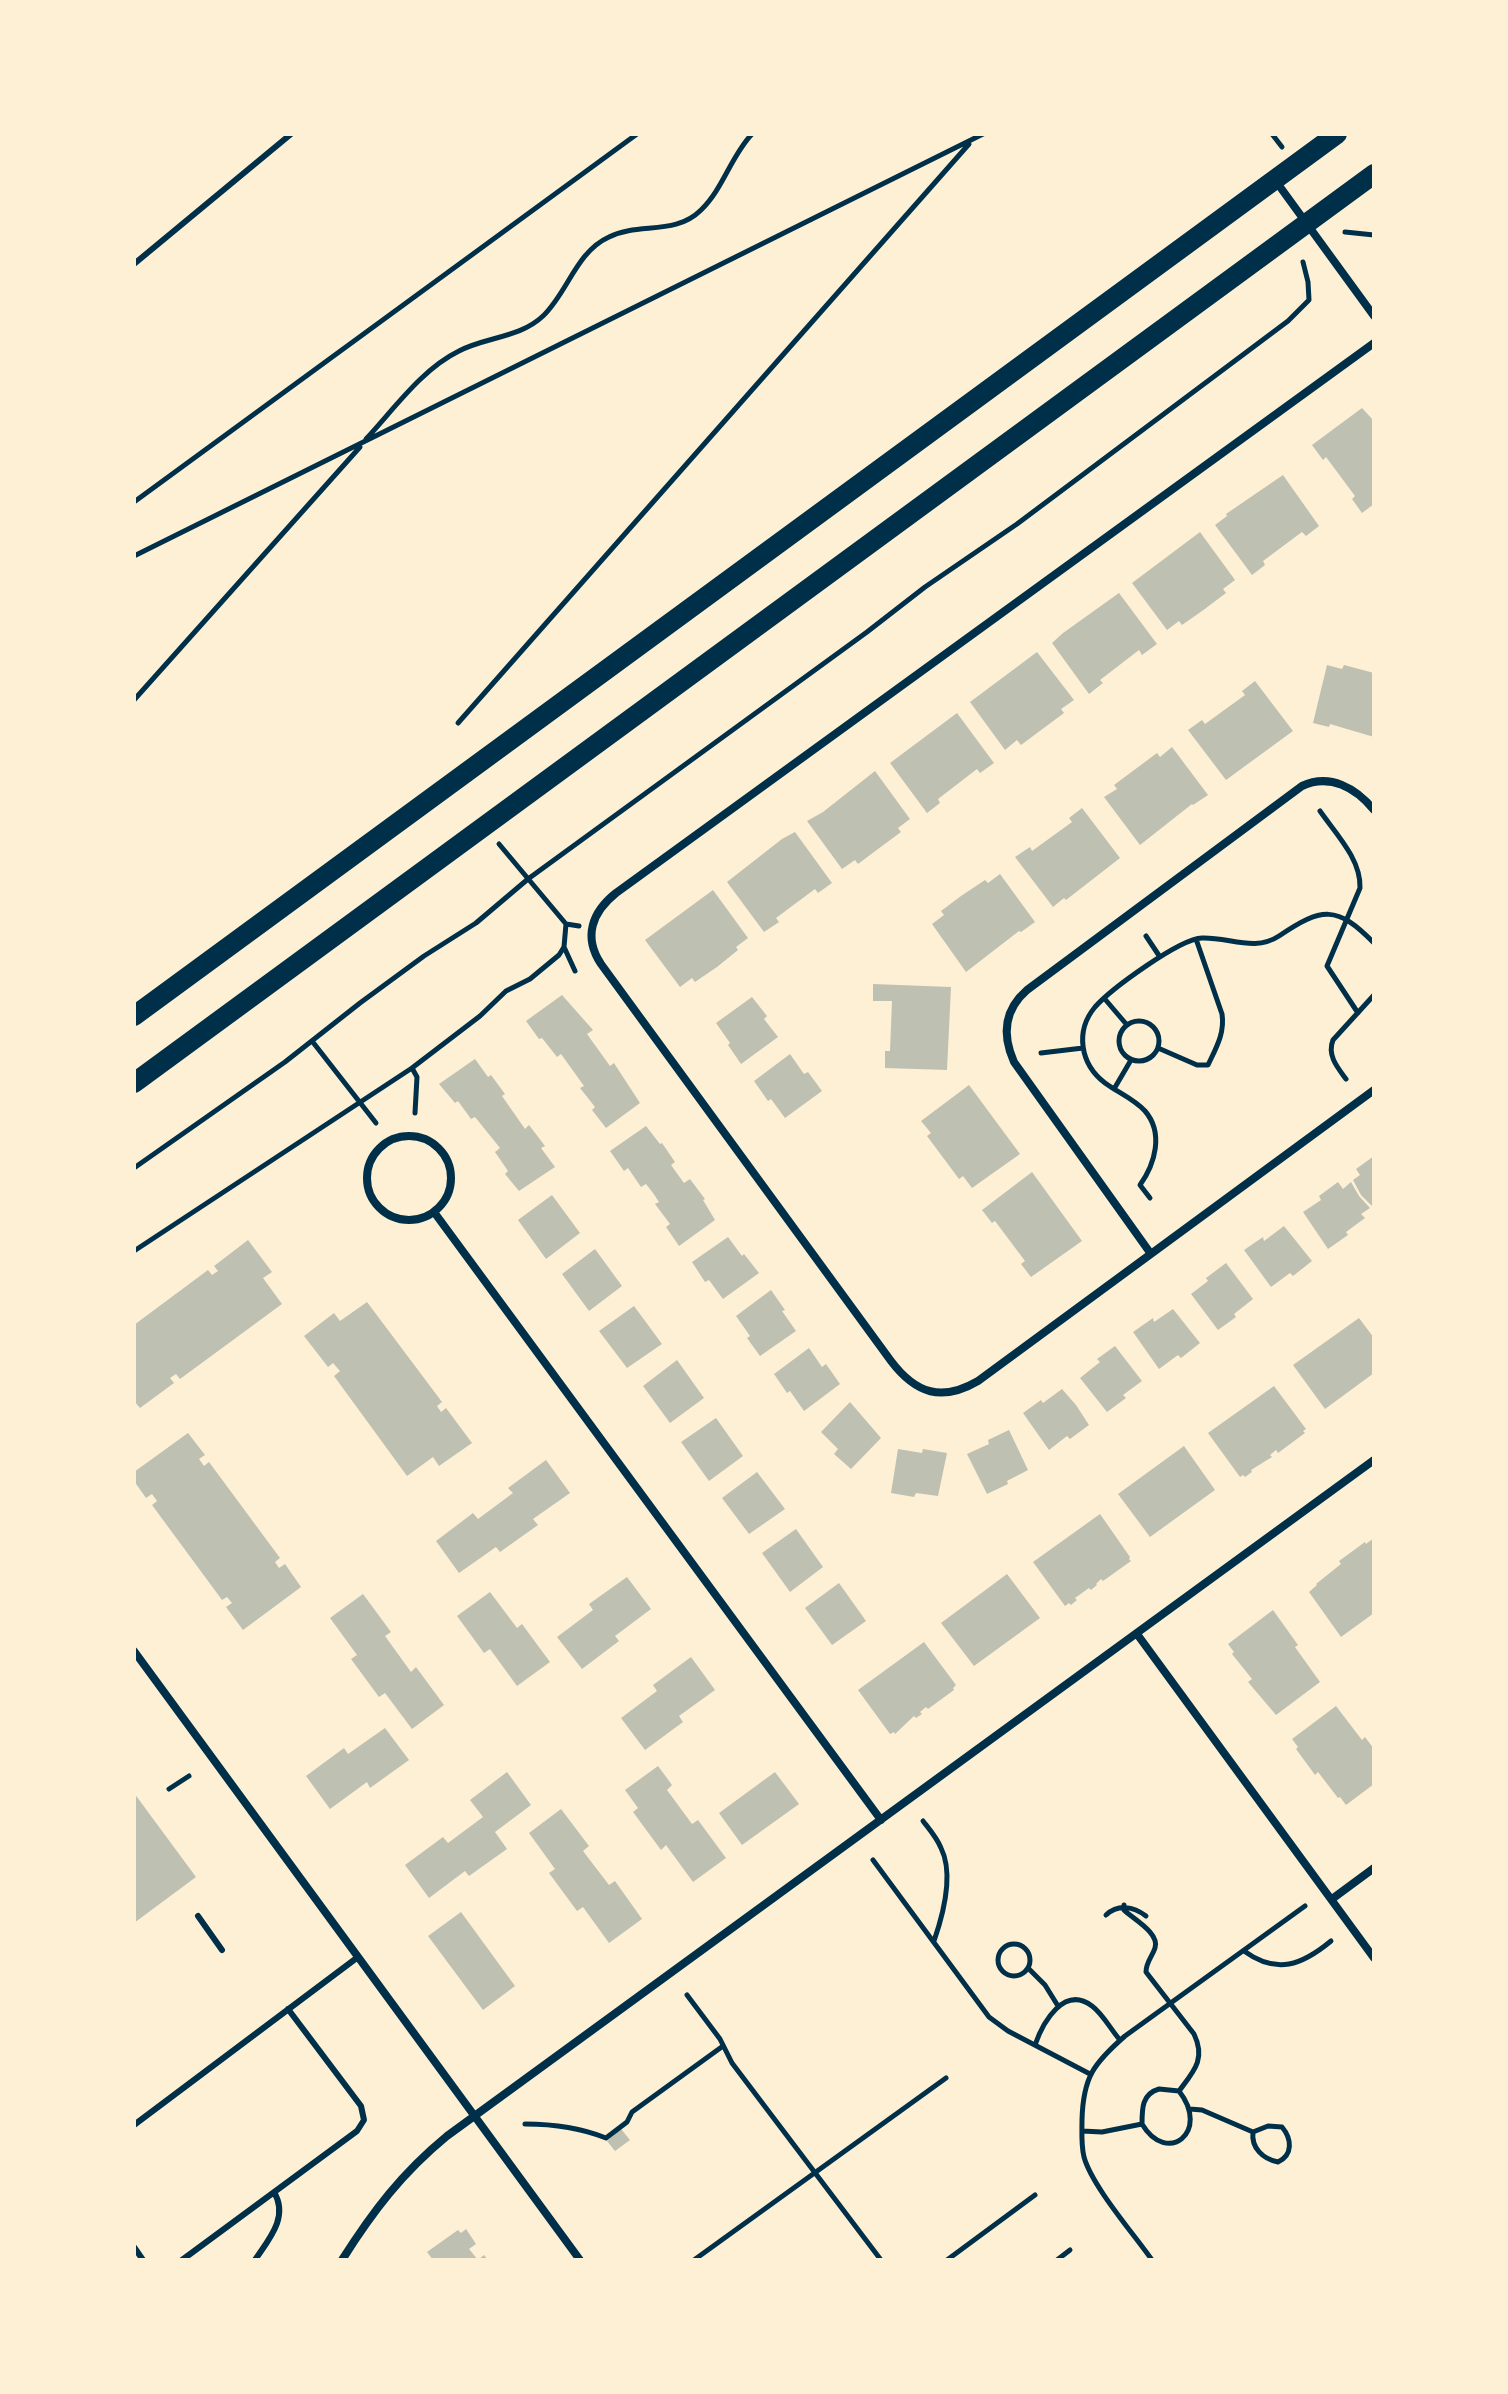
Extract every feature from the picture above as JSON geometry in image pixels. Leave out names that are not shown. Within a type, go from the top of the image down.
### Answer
[{"type":"main road","points":[[134,1016],[1337,134]]},
{"type":"main road","points":[[134,1083],[1374,174]]},
{"type":"street","points":[[1274,180],[1374,316]]},
{"type":"street","points":[[1374,343],[616,893],[597,912],[591,928],[593,950],[601,964],[891,1361],[902,1375],[918,1387],[943,1393],[968,1387],[1374,1090]]},
{"type":"street","points":[[1151,1254],[1014,1062],[1006,1037],[1010,1011],[1027,990],[1292,791],[1308,783],[1335,782],[1352,789],[1374,810]]},
{"type":"street","points":[[414,1136],[427,1140],[439,1149],[447,1160],[451,1181],[447,1195],[434,1212],[420,1219],[398,1219],[374,1202],[368,1188],[367,1173],[381,1147],[400,1137],[414,1136]]},
{"type":"street","points":[[434,1212],[881,1820]]},
{"type":"street","points":[[342,2260],[399,2180],[475,2115],[1374,1460]]},
{"type":"street","points":[[1137,1634],[1374,1958]]},
{"type":"street","points":[[134,1651],[580,2260]]},
{"type":"street","points":[[1332,1899],[1374,1868]]},
{"type":"lane","points":[[134,264],[291,134]]},
{"type":"lane","points":[[198,1916],[222,1950]]},
{"type":"lane","points":[[134,2125],[359,1957]]},
{"type":"lane","points":[[182,2260],[357,2131],[364,2120],[356,2098],[288,2009]]},
{"type":"lane","points":[[255,2260],[280,2216],[281,2207],[274,2192]]},
{"type":"lane","points":[[134,2247],[143,2260]]},
{"type":"path","points":[[134,502],[637,134]]},
{"type":"path","points":[[134,700],[406,396],[447,358],[473,344],[522,329],[543,316],[580,263],[599,242],[620,232],[680,225],[701,210],[752,134]]},
{"type":"path","points":[[1272,134],[1282,147]]},
{"type":"path","points":[[134,556],[977,135]]},
{"type":"path","points":[[458,723],[977,135]]},
{"type":"path","points":[[1345,232],[1374,235]]},
{"type":"path","points":[[134,1168],[411,966],[476,923],[528,879],[925,587],[1017,524],[1288,321],[1309,300],[1303,262]]},
{"type":"path","points":[[1320,811],[1359,869],[1360,888],[1324,966],[1358,1013]]},
{"type":"path","points":[[134,1251],[412,1068],[480,1016],[506,991],[530,979],[559,955],[564,947],[566,924],[499,844]]},
{"type":"path","points":[[1150,1198],[1140,1185],[1156,1152],[1153,1130],[1146,1112],[1096,1075],[1083,1048],[1088,1017],[1104,998],[1160,957],[1182,943],[1196,939],[1255,945],[1273,940],[1319,914],[1334,914],[1347,920],[1374,943]]},
{"type":"path","points":[[1146,936],[1160,957]]},
{"type":"path","points":[[1158,1048],[1197,1065],[1208,1065],[1223,1034],[1222,1014],[1196,939]]},
{"type":"path","points":[[564,947],[575,971]]},
{"type":"path","points":[[1346,1079],[1332,1056],[1331,1046],[1374,995]]},
{"type":"path","points":[[1104,998],[1127,1025]]},
{"type":"path","points":[[1141,1021],[1151,1025],[1158,1034],[1158,1048],[1145,1061],[1131,1060],[1122,1052],[1119,1042],[1122,1031],[1127,1025],[1141,1021]]},
{"type":"path","points":[[312,1041],[376,1123]]},
{"type":"path","points":[[1041,1053],[1083,1048]]},
{"type":"path","points":[[1114,1089],[1131,1060]]},
{"type":"path","points":[[412,1068],[417,1077],[415,1113]]},
{"type":"path","points":[[169,1789],[189,1776]]},
{"type":"path","points":[[923,1821],[941,1847],[946,1870],[941,1919],[933,1942]]},
{"type":"path","points":[[873,1860],[989,2017],[1008,2031],[1090,2074]]},
{"type":"path","points":[[1124,1906],[1155,1941],[1146,1972],[1194,2034],[1200,2053],[1179,2091]]},
{"type":"path","points":[[1106,1915],[1124,1906],[1146,1916]]},
{"type":"path","points":[[1152,2260],[1088,2168],[1082,2148],[1082,2131],[1083,2104],[1090,2074],[1106,2052],[1120,2040],[1305,1906]]},
{"type":"path","points":[[1244,1951],[1265,1963],[1278,1966],[1294,1964],[1310,1957],[1331,1941]]},
{"type":"path","points":[[1021,1945],[1030,1955],[1028,1968],[1018,1975],[1005,1973],[999,1965],[1001,1952],[1008,1946],[1021,1945]]},
{"type":"path","points":[[1028,1968],[1045,1985],[1058,2006]]},
{"type":"path","points":[[687,1995],[732,2063],[881,2260]]},
{"type":"path","points":[[1035,2045],[1046,2021],[1058,2006],[1070,1999],[1090,2005],[1120,2040]]},
{"type":"path","points":[[525,2124],[591,2132],[606,2138],[627,2122],[632,2112],[723,2046]]},
{"type":"path","points":[[694,2260],[946,2078]]},
{"type":"path","points":[[1151,2091],[1179,2091],[1190,2109],[1186,2136],[1175,2143],[1153,2137],[1142,2124],[1143,2103],[1151,2091]]},
{"type":"path","points":[[1190,2109],[1202,2110],[1253,2132],[1268,2126],[1282,2127],[1290,2145],[1285,2158],[1278,2162],[1264,2157],[1254,2146],[1253,2132]]},
{"type":"path","points":[[1082,2131],[1102,2132],[1142,2124]]},
{"type":"path","points":[[947,2260],[1035,2195]]},
{"type":"path","points":[[1057,2260],[1070,2250]]},
{"type":"building","points":[[1362,408],[1374,421],[1374,504],[1362,513],[1352,499],[1355,496],[1326,457],[1323,460],[1312,445]]},
{"type":"building","points":[[1283,475],[1319,526],[1306,536],[1302,532],[1263,561],[1265,565],[1252,575],[1215,525]]},
{"type":"building","points":[[1200,532],[1235,580],[1223,589],[1226,593],[1202,611],[1182,625],[1179,621],[1167,630],[1132,583]]},
{"type":"building","points":[[1119,593],[1157,644],[1142,655],[1139,650],[1100,680],[1103,683],[1089,694],[1052,643]]},
{"type":"building","points":[[1037,652],[1074,700],[1061,709],[1064,713],[1021,745],[1017,740],[1005,750],[970,702]]},
{"type":"building","points":[[1327,665],[1342,669],[1344,665],[1374,673],[1374,737],[1330,724],[1329,727],[1313,723]]},
{"type":"building","points":[[1255,681],[1293,731],[1226,780],[1188,730],[1202,720],[1205,724],[1245,695],[1242,691]]},
{"type":"building","points":[[957,713],[994,763],[980,773],[977,769],[938,799],[940,803],[927,813],[890,763]]},
{"type":"building","points":[[1172,747],[1208,795],[1140,845],[1104,797],[1117,789],[1114,785],[1157,753],[1160,757]]},
{"type":"building","points":[[875,771],[910,819],[898,828],[901,832],[858,864],[855,860],[842,869],[807,821]]},
{"type":"building","points":[[1082,808],[1120,858],[1053,907],[1015,857],[1030,847],[1032,851],[1072,822],[1069,818]]},
{"type":"building","points":[[795,832],[832,883],[818,893],[815,889],[776,918],[779,922],[764,932],[727,882]]},
{"type":"building","points":[[1000,874],[1035,922],[966,972],[932,924],[944,915],[941,911],[961,896]]},
{"type":"building","points":[[713,890],[748,938],[717,967],[695,982],[692,978],[680,987],[645,940]]},
{"type":"building","points":[[873,984],[951,987],[947,1070],[885,1068],[885,1051],[890,1051],[892,1001],[873,1001]]},
{"type":"building","points":[[562,995],[593,1030],[587,1034],[610,1066],[614,1063],[640,1103],[606,1128],[580,1088],[584,1086],[561,1054],[557,1057],[526,1021]]},
{"type":"building","points":[[752,997],[778,1037],[741,1064],[716,1023]]},
{"type":"building","points":[[790,1054],[804,1074],[808,1072],[822,1091],[785,1118],[754,1081]]},
{"type":"building","points":[[475,1059],[505,1094],[502,1096],[525,1129],[529,1125],[545,1146],[541,1148],[555,1167],[519,1191],[505,1174],[508,1171],[495,1152],[500,1148],[475,1117],[471,1119],[458,1101],[455,1103],[439,1084]]},
{"type":"building","points":[[969,1085],[1020,1154],[972,1188],[963,1176],[959,1179],[927,1136],[931,1133],[921,1121]]},
{"type":"building","points":[[646,1126],[675,1162],[671,1165],[684,1183],[690,1179],[705,1199],[715,1220],[679,1246],[666,1227],[670,1224],[655,1204],[659,1202],[653,1193],[646,1184],[641,1187],[628,1168],[624,1171],[610,1151]]},
{"type":"building","points":[[1374,1156],[1372,1206],[1353,1180],[1360,1175],[1356,1169]]},
{"type":"building","points":[[1032,1172],[1082,1241],[1031,1277],[1021,1264],[1025,1261],[995,1221],[992,1223],[982,1210]]},
{"type":"building","points":[[1338,1182],[1343,1189],[1351,1182],[1370,1208],[1361,1214],[1365,1218],[1346,1232],[1348,1235],[1328,1249],[1303,1212],[1321,1200],[1319,1196]]},
{"type":"building","points":[[552,1195],[580,1233],[546,1259],[518,1220]]},
{"type":"building","points":[[1284,1226],[1312,1261],[1293,1276],[1290,1273],[1271,1287],[1244,1250],[1263,1237],[1264,1241]]},
{"type":"building","points":[[728,1237],[759,1273],[723,1299],[709,1280],[705,1282],[692,1262]]},
{"type":"building","points":[[248,1240],[272,1272],[263,1278],[282,1304],[180,1379],[176,1374],[170,1378],[174,1383],[140,1408],[134,1401],[134,1325],[208,1270],[212,1275],[218,1271],[214,1266]]},
{"type":"building","points":[[595,1249],[622,1286],[589,1311],[562,1274]]},
{"type":"building","points":[[1226,1263],[1253,1299],[1218,1330],[1191,1294]]},
{"type":"building","points":[[771,1290],[796,1331],[760,1356],[736,1316]]},
{"type":"building","points":[[367,1302],[442,1402],[437,1406],[441,1412],[446,1408],[472,1443],[439,1466],[433,1457],[407,1476],[334,1376],[340,1371],[333,1363],[328,1367],[304,1336],[334,1313],[340,1321]]},
{"type":"building","points":[[634,1306],[662,1344],[627,1368],[599,1331]]},
{"type":"building","points":[[1173,1309],[1200,1343],[1181,1358],[1178,1355],[1159,1369],[1133,1332]]},
{"type":"building","points":[[1359,1318],[1374,1338],[1374,1373],[1325,1409],[1293,1365]]},
{"type":"building","points":[[1115,1346],[1142,1381],[1107,1412],[1080,1378],[1100,1362],[1097,1359]]},
{"type":"building","points":[[809,1348],[822,1367],[826,1364],[840,1384],[804,1411],[774,1374]]},
{"type":"building","points":[[677,1360],[704,1398],[670,1423],[643,1386]]},
{"type":"building","points":[[1274,1386],[1306,1429],[1303,1431],[1305,1433],[1278,1453],[1276,1450],[1270,1455],[1272,1457],[1245,1477],[1240,1477],[1208,1433]]},
{"type":"building","points":[[1062,1389],[1089,1425],[1049,1450],[1023,1413]]},
{"type":"building","points":[[850,1402],[881,1438],[851,1469],[834,1454],[838,1449],[821,1432]]},
{"type":"building","points":[[716,1418],[743,1456],[709,1481],[681,1442]]},
{"type":"building","points":[[1009,1430],[1028,1470],[987,1494],[967,1454]]},
{"type":"building","points":[[188,1433],[205,1455],[199,1459],[204,1466],[209,1462],[280,1558],[275,1562],[279,1568],[285,1564],[301,1587],[243,1630],[226,1607],[232,1603],[227,1597],[222,1600],[152,1505],[157,1501],[152,1494],[146,1498],[134,1481],[134,1472]]},
{"type":"building","points":[[1184,1446],[1215,1490],[1150,1537],[1118,1494]]},
{"type":"building","points":[[898,1449],[947,1453],[938,1496],[916,1493],[914,1497],[891,1493]]},
{"type":"building","points":[[546,1460],[570,1493],[533,1519],[538,1525],[500,1552],[496,1547],[459,1573],[436,1541],[473,1513],[478,1519],[513,1493],[508,1488]]},
{"type":"building","points":[[757,1472],[785,1509],[749,1534],[722,1498]]},
{"type":"building","points":[[1100,1514],[1131,1561],[1075,1598],[1077,1600],[1071,1605],[1065,1606],[1033,1562]]},
{"type":"building","points":[[796,1529],[823,1567],[790,1592],[762,1553]]},
{"type":"building","points":[[1374,1538],[1374,1613],[1341,1637],[1309,1592],[1341,1564],[1339,1561]]},
{"type":"building","points":[[1007,1574],[1040,1618],[974,1666],[941,1623]]},
{"type":"building","points":[[627,1577],[651,1609],[615,1636],[619,1641],[582,1669],[557,1637],[593,1610],[589,1604]]},
{"type":"building","points":[[839,1583],[866,1621],[832,1645],[805,1608]]},
{"type":"building","points":[[490,1592],[517,1628],[522,1624],[550,1662],[517,1686],[490,1649],[484,1653],[457,1616]]},
{"type":"building","points":[[363,1594],[391,1632],[385,1636],[411,1672],[416,1667],[444,1705],[412,1729],[385,1693],[379,1697],[351,1659],[357,1655],[330,1618]]},
{"type":"building","points":[[1273,1610],[1320,1682],[1276,1715],[1248,1682],[1252,1679],[1228,1644]]},
{"type":"building","points":[[924,1642],[956,1685],[954,1690],[920,1712],[922,1714],[916,1718],[914,1716],[895,1734],[890,1734],[858,1690]]},
{"type":"building","points":[[691,1657],[715,1690],[679,1716],[683,1722],[645,1750],[621,1718],[657,1691],[653,1685]]},
{"type":"building","points":[[1336,1706],[1362,1740],[1365,1737],[1374,1749],[1374,1784],[1346,1805],[1318,1772],[1315,1775],[1292,1739]]},
{"type":"building","points":[[385,1728],[409,1760],[370,1788],[367,1782],[330,1809],[306,1776],[344,1748],[348,1754]]},
{"type":"building","points":[[658,1766],[672,1785],[667,1790],[692,1824],[698,1820],[726,1858],[693,1882],[666,1845],[661,1850],[633,1812],[638,1808],[625,1790]]},
{"type":"building","points":[[507,1772],[531,1805],[495,1832],[507,1849],[469,1876],[465,1871],[429,1898],[405,1865],[443,1837],[448,1843],[483,1817],[470,1800]]},
{"type":"building","points":[[775,1772],[799,1804],[742,1845],[719,1813]]},
{"type":"building","points":[[134,1793],[196,1877],[134,1923]]},
{"type":"building","points":[[561,1809],[589,1846],[583,1851],[609,1885],[615,1881],[642,1919],[609,1943],[583,1907],[577,1911],[549,1873],[555,1869],[529,1833]]},
{"type":"building","points":[[461,1912],[515,1986],[483,2010],[428,1936]]},
{"type":"building","points":[[621,2129],[630,2140],[615,2151],[607,2141]]},
{"type":"building","points":[[466,2229],[476,2244],[469,2249],[478,2260],[433,2260],[427,2252],[458,2230],[461,2233]]}]
